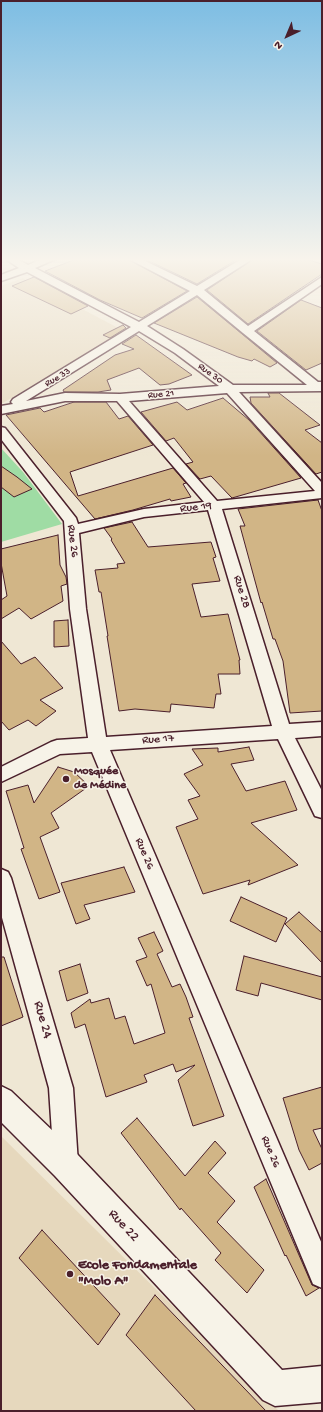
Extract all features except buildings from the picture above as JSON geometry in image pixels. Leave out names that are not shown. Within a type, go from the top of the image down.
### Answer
[{"type":"street","name":"Rue 30","points":[[134,324],[179,351],[230,389],[322,492]]},
{"type":"street","name":"Rue 33","points":[[4,409],[145,324]]},
{"type":"street","points":[[239,324],[321,387]]},
{"type":"street","points":[[247,330],[256,324]]},
{"type":"street","name":"Rue 21","points":[[4,409],[65,396],[120,398],[230,389],[321,387]]},
{"type":"street","name":"Rue 28","points":[[120,398],[214,506],[283,732],[322,810]]},
{"type":"street","name":"Rue 26","points":[[1,431],[71,521],[78,609],[98,744],[322,1275]]},
{"type":"street","name":"Rue 19","points":[[72,530],[144,513],[214,506],[322,492]]},
{"type":"street","name":"Rue 17","points":[[1,775],[57,747],[322,729]]},
{"type":"street","name":"Rue 24","points":[[1,878],[61,1088],[66,1165]]},
{"type":"street","name":"Rue 22","points":[[1,1101],[66,1165],[275,1388],[322,1384]]},
{"type":"shaded area","points":[[1,324],[111,324],[126,332],[1,404]]},
{"type":"shaded area","name":"Ecole Fondamentale \"Molo A\"","points":[[1,1136],[279,1411],[1,1411]]},
{"type":"green space","points":[[1,448],[23,472],[62,524],[1,542]]},
{"type":"place","name":"Mosquée de Médine","points":[[66,779]]},
{"type":"place","name":"Ecole Fondamentale \"Molo A\"","points":[[70,1274]]}]
